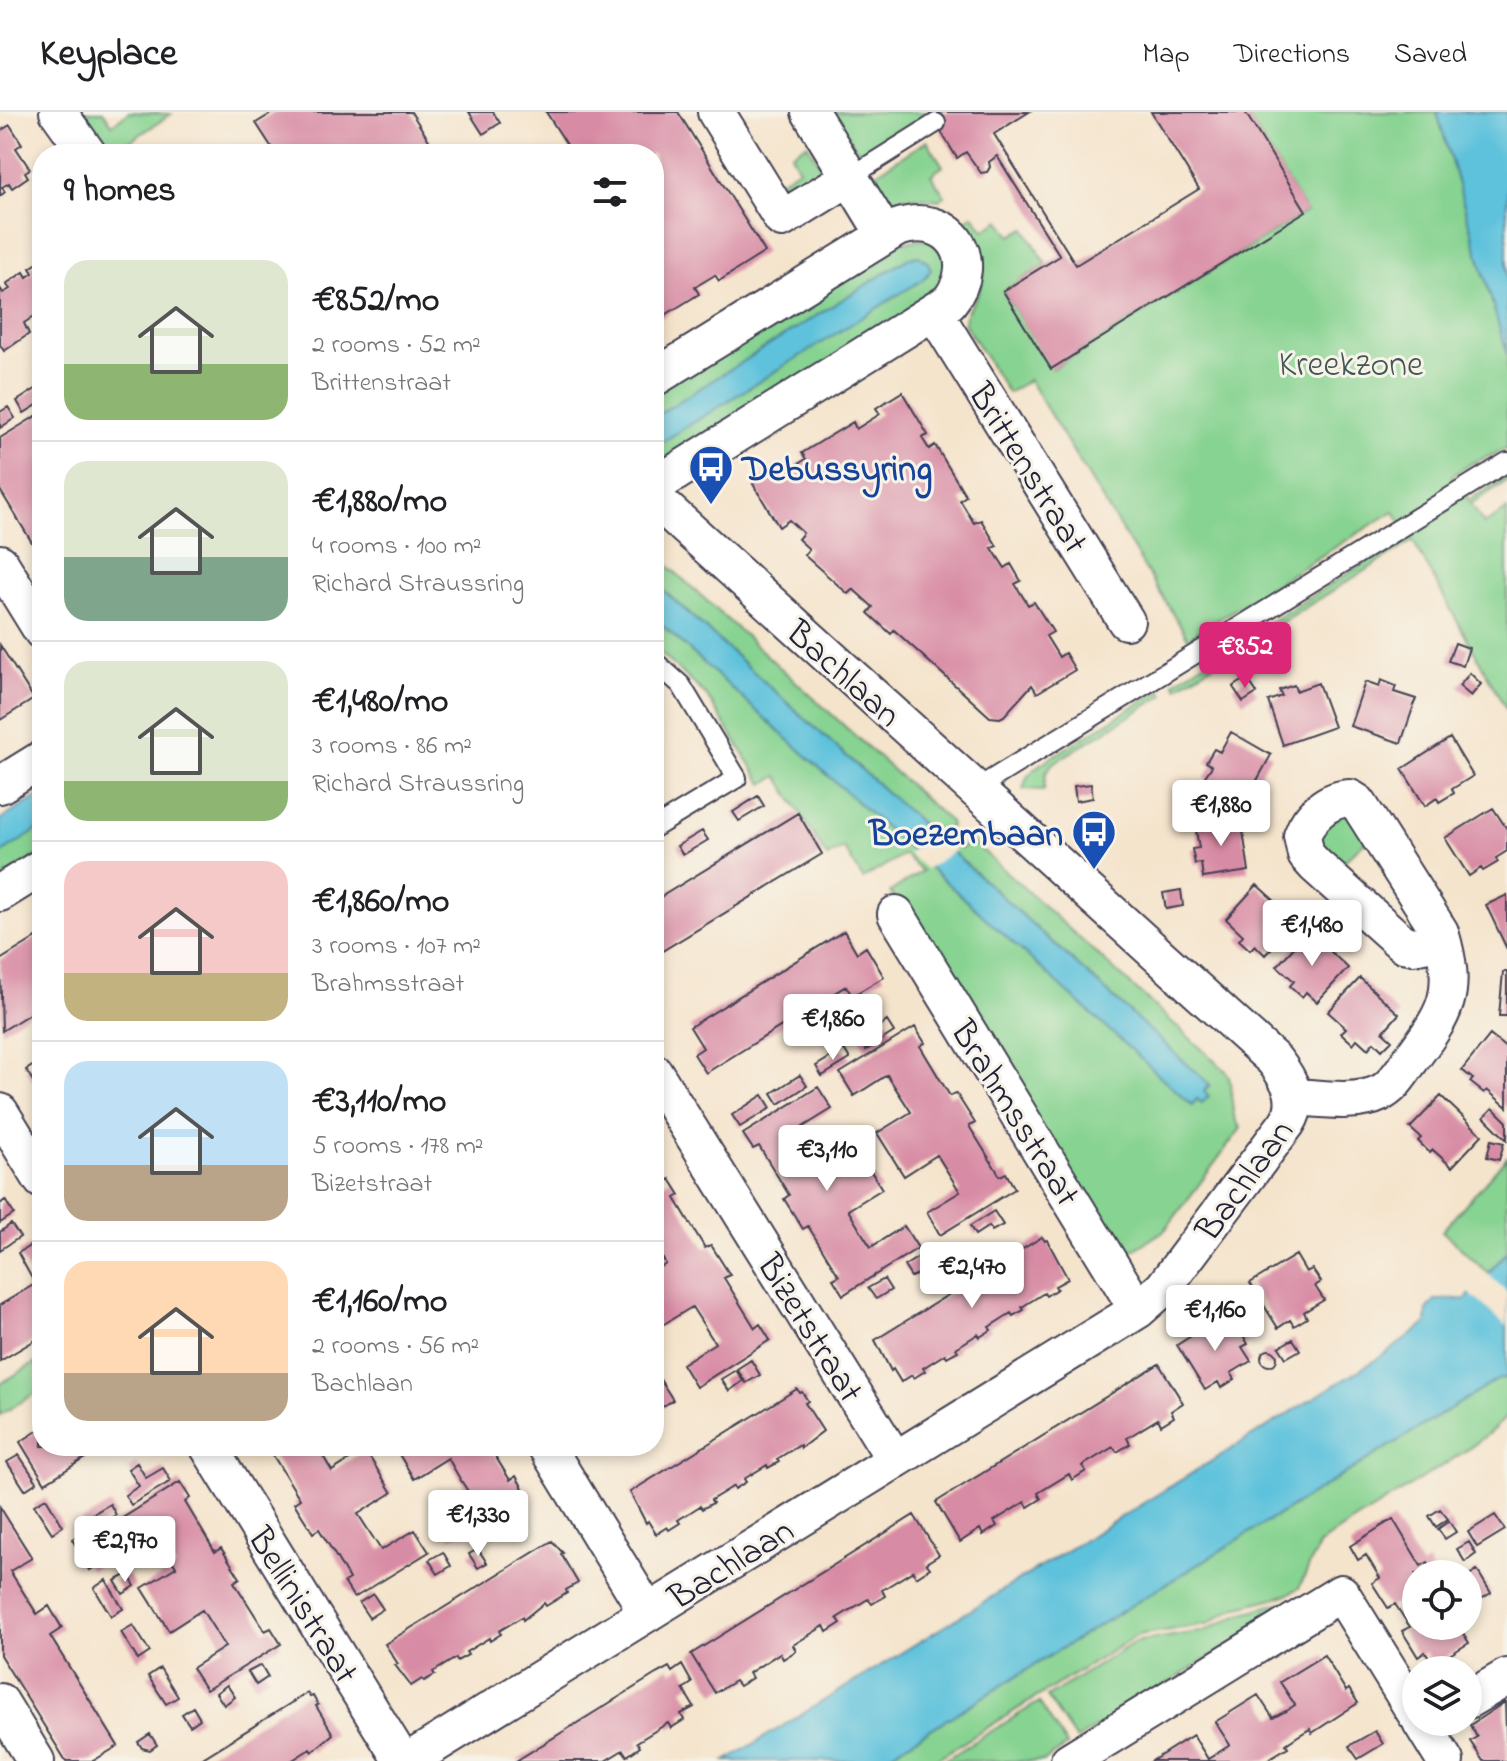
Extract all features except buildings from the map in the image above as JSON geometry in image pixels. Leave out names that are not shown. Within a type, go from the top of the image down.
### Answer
[{"type":"street","points":[[58,112],[81,144]]},
{"type":"street","points":[[716,112],[782,219],[850,177]]},
{"type":"street","points":[[810,112],[885,235]]},
{"type":"street","points":[[664,372],[885,235],[907,225],[926,224],[949,235],[961,250],[965,267],[959,287],[949,302],[664,480]]},
{"type":"street","name":"Brittenstraat","points":[[934,312],[1126,621]]},
{"type":"street","name":"Bachlaan","points":[[405,1761],[1138,1310],[1163,1288],[1293,1111],[1294,1097],[1286,1075],[1274,1060],[664,507]]},
{"type":"street","points":[[0,563],[32,615]]},
{"type":"street","points":[[0,785],[32,765]]},
{"type":"street","points":[[0,893],[32,873]]},
{"type":"street","name":"Brahmsstraat","points":[[896,914],[1138,1310]]},
{"type":"street","points":[[1294,1097],[1369,1097],[1385,1091],[1438,1022],[1448,1000],[1450,979],[1442,940]]},
{"type":"street","name":"Bizetstraat","points":[[664,1088],[895,1460]]},
{"type":"street","points":[[0,1112],[32,1164]]},
{"type":"street","name":"Bellinistraat","points":[[214,1456],[405,1761]]},
{"type":"street","points":[[552,1456],[648,1613]]},
{"type":"street","points":[[1075,1759],[1341,1593],[1402,1687]]},
{"type":"street","points":[[1482,1692],[1507,1677]]},
{"type":"street","points":[[0,1702],[36,1761]]},
{"type":"street","points":[[1432,1736],[1445,1761]]},
{"type":"lane","points":[[850,177],[936,123]]},
{"type":"lane","points":[[974,790],[1507,462]]},
{"type":"lane","points":[[664,671],[681,685],[737,778],[664,822]]},
{"type":"green space","points":[[75,112],[103,112],[112,124],[129,112],[171,114],[126,144],[98,144]]},
{"type":"green space","points":[[833,112],[929,112],[930,114],[862,157]]},
{"type":"green space","name":"Kreekzone","points":[[1245,112],[1437,112],[1507,354],[1507,449],[1472,463],[1452,476],[1469,500],[1507,477],[1507,481],[1471,504],[1484,524],[1507,510],[1507,711],[1413,541],[1177,687],[1174,682],[1410,535],[1394,511],[1188,638],[1029,380],[1008,393],[965,325],[966,313],[977,296],[982,276],[977,248],[963,222],[973,215],[984,230],[1000,220],[1011,236],[1025,228],[1046,264],[1003,291],[1052,369],[1306,212]]},
{"type":"green space","points":[[927,141],[943,166],[931,175],[945,196],[939,200],[916,197],[888,199],[873,175]]},
{"type":"green space","points":[[807,144],[827,176],[792,193],[777,183],[799,169],[791,154]]},
{"type":"green space","points":[[929,239],[948,261],[945,290],[664,466],[664,441],[928,275],[919,256],[909,258],[664,411],[664,385],[893,243]]},
{"type":"green space","points":[[664,562],[950,822],[951,826],[943,831],[960,848],[972,841],[1226,1071],[1231,1085],[1234,1115],[1241,1128],[1165,1230],[1121,1258],[890,892],[922,871],[904,854],[863,879],[844,848],[827,857],[778,776],[763,784],[706,695],[664,656],[664,627],[1192,1104],[1197,1099],[1202,1103],[1208,1096],[1204,1092],[1210,1085],[664,591]]},
{"type":"green space","points":[[1161,690],[1164,695],[1052,764],[1046,773],[1044,790],[1023,789],[1027,777],[1039,765]]},
{"type":"green space","points":[[1342,808],[1369,838],[1335,870],[1313,829]]},
{"type":"green space","points":[[32,833],[32,859],[0,879],[0,854]]},
{"type":"green space","points":[[1507,1157],[1507,1252],[1488,1273],[1442,1231]]},
{"type":"green space","points":[[32,1365],[32,1395],[0,1415],[0,1384]]},
{"type":"green space","points":[[1507,1377],[1507,1416],[1466,1450],[1326,1539],[1319,1545],[1299,1588],[1286,1595],[1235,1608],[1207,1624],[1138,1635],[933,1761],[879,1761],[1497,1380]]},
{"type":"green space","points":[[1284,1602],[1288,1604],[1288,1609],[1076,1740],[1047,1697],[1135,1642],[1204,1631],[1240,1614]]},
{"type":"green space","points":[[1039,1702],[1067,1746],[1044,1761],[943,1761]]},
{"type":"water","points":[[1437,112],[1507,112],[1507,354]]},
{"type":"water","points":[[919,256],[928,263],[931,270],[922,280],[664,441],[664,411],[909,258]]},
{"type":"water","points":[[664,591],[1210,1085],[1204,1091],[1209,1096],[1202,1103],[1197,1099],[1192,1105],[664,627]]},
{"type":"water","points":[[32,800],[32,833],[0,854],[0,820]]},
{"type":"water","points":[[1507,1252],[1507,1377],[1497,1380],[879,1761],[726,1761],[1385,1354],[1426,1324],[1427,1310],[1435,1300],[1466,1299]]},
{"type":"pier","points":[[938,834],[956,850],[926,869],[907,853]]},
{"type":"pier","points":[[1485,1271],[1507,1292],[1507,1326],[1467,1291]]},
{"type":"place","name":"Debussyring","points":[[711,506]]},
{"type":"place","name":"Boezembaan","points":[[1094,871]]}]
